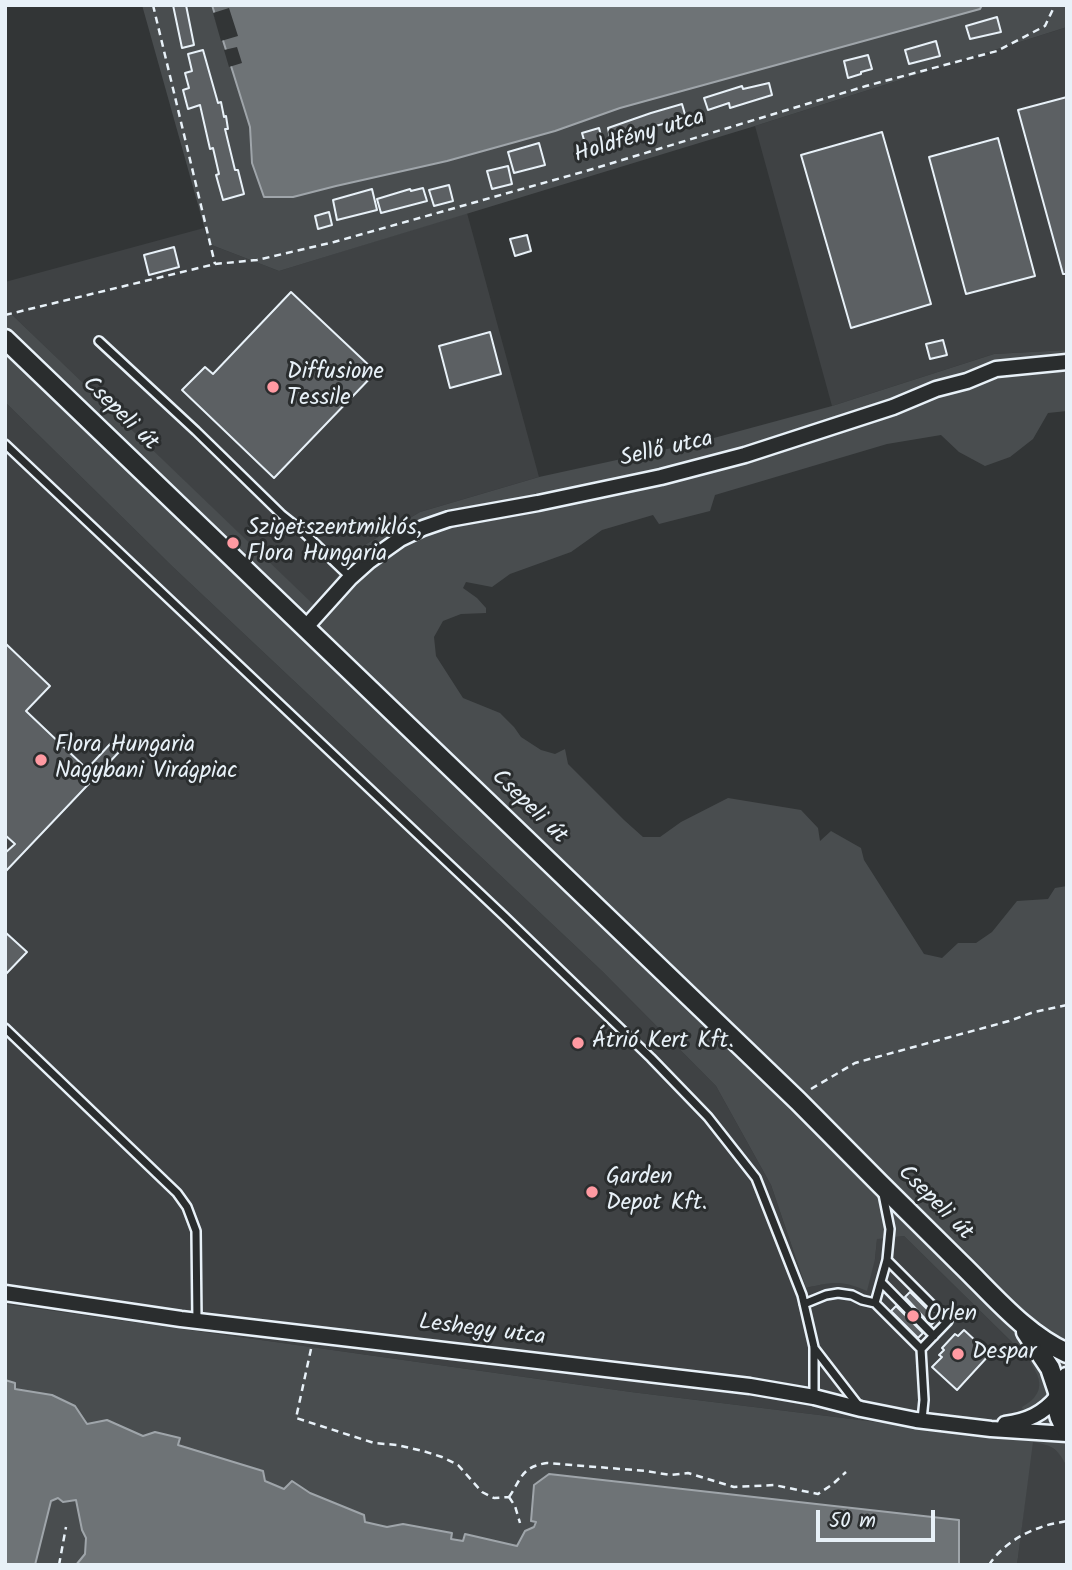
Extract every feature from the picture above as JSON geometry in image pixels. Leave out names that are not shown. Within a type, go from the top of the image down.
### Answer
[{"type":"street","name":"Csepeli út","points":[[5,339],[798,1101],[1013,1315],[1042,1339],[1067,1353]]},
{"type":"street","name":"Sellő utca","points":[[305,628],[369,561],[400,539],[423,528],[449,519],[661,477],[745,455],[893,407],[996,369],[1067,362]]},
{"type":"street","name":"Leshegy utca","points":[[5,1293],[197,1321],[750,1386],[951,1424],[1067,1432]]},
{"type":"street","name":"Csepeli út","points":[[1013,1315],[1045,1359],[1061,1389],[1058,1414],[1067,1432]]},
{"type":"street","name":"Leshegy utca","points":[[951,1424],[1020,1422],[1040,1413],[1061,1389]]},
{"type":"lane","points":[[99,341],[350,578]]},
{"type":"lane","points":[[5,444],[505,918],[651,1058],[708,1117],[756,1178],[802,1295],[814,1347],[814,1397]]},
{"type":"lane","points":[[5,1028],[177,1193],[187,1207],[196,1231],[197,1321]]},
{"type":"lane","points":[[875,1303],[887,1261],[890,1229],[882,1186]]},
{"type":"lane","points":[[887,1261],[948,1321],[921,1349]]},
{"type":"lane","points":[[881,1282],[933,1336]]},
{"type":"lane","points":[[804,1304],[826,1294],[838,1293],[875,1303],[921,1349],[924,1400],[922,1420]]},
{"type":"lane","points":[[814,1347],[861,1409]]},
{"type":"path","points":[[153,5],[215,264]]},
{"type":"path","name":"Holdfény utca","points":[[5,315],[215,264],[257,260],[334,242],[586,171],[866,86],[997,51],[1045,26],[1055,5]]},
{"type":"path","points":[[798,1101],[817,1085],[855,1063],[1067,1005]]},
{"type":"path","points":[[314,1335],[296,1418],[374,1443],[397,1445],[442,1457],[458,1465],[482,1492],[494,1498],[509,1497]]},
{"type":"path","points":[[509,1497],[522,1474],[534,1465],[547,1463],[670,1475],[688,1473],[734,1487],[774,1485],[818,1494],[846,1472]]},
{"type":"path","points":[[509,1497],[516,1506],[520,1523]]},
{"type":"path","points":[[989,1565],[1020,1536],[1042,1526],[1067,1521]]},
{"type":"path","points":[[59,1565],[66,1527]]},
{"type":"shaded area","points":[[142,5],[1067,5],[1067,27],[755,126],[279,271],[209,244]]},
{"type":"shaded area","points":[[212,5],[982,5],[980,9],[620,108],[555,131],[447,161],[293,197],[264,197],[252,163],[250,127]]},
{"type":"shaded area","points":[[1067,27],[1067,350],[994,354],[832,406],[755,126]]},
{"type":"shaded area","points":[[467,213],[539,477],[420,512],[358,549],[315,607],[5,308],[5,282],[204,228],[209,244],[279,271]]},
{"type":"shaded area","points":[[5,308],[315,606],[358,549],[420,512],[539,477],[699,442],[832,406],[994,354],[1067,350],[1067,411],[1048,413],[1033,439],[1010,457],[985,466],[959,452],[941,435],[887,444],[715,495],[710,511],[659,524],[653,515],[602,530],[571,552],[510,574],[492,587],[466,582],[463,588],[477,598],[486,608],[486,613],[461,614],[443,621],[434,637],[436,656],[463,698],[500,713],[521,737],[541,750],[555,754],[565,749],[568,764],[643,837],[660,837],[681,822],[728,798],[801,810],[818,828],[820,841],[831,831],[861,848],[864,860],[924,954],[942,958],[958,943],[976,943],[992,932],[1017,901],[1048,899],[1055,888],[1067,886],[1067,1468],[1054,1449],[1033,1442],[1017,1565],[5,1565],[5,1304],[631,1392],[1032,1441],[1022,1407],[1036,1395],[1039,1382],[1034,1368],[1024,1354],[904,1236],[877,1239],[867,1291],[837,1283],[806,1288],[771,1185],[716,1086],[602,971],[173,567],[5,402]]},
{"type":"shaded area","points":[[5,402],[173,567],[602,971],[716,1086],[771,1185],[806,1288],[832,1282],[848,1283],[875,1259],[877,1238],[904,1236],[1024,1354],[1037,1372],[1040,1384],[1038,1394],[1029,1403],[1047,1444],[1061,1454],[1067,1468],[1067,1565],[1017,1565],[1032,1441],[631,1392],[5,1304]]},
{"type":"shaded area","points":[[5,1380],[15,1383],[15,1389],[52,1395],[75,1406],[87,1424],[107,1420],[143,1436],[155,1432],[180,1438],[178,1445],[263,1471],[265,1481],[284,1489],[292,1481],[310,1493],[364,1515],[365,1522],[387,1527],[403,1524],[452,1533],[451,1539],[463,1541],[465,1534],[517,1546],[525,1531],[534,1527],[536,1522],[531,1521],[534,1485],[549,1474],[959,1520],[959,1565],[76,1565],[85,1554],[86,1538],[76,1500],[63,1502],[58,1498],[51,1501],[35,1565],[5,1565]]},
{"type":"pier","points":[[229,8],[238,36],[221,41],[213,13]]},
{"type":"pier","points":[[237,47],[242,63],[229,67],[224,50]]},
{"type":"building","points":[[173,5],[186,5],[194,45],[182,48]]},
{"type":"building","points":[[997,17],[1001,32],[970,39],[966,26]]},
{"type":"building","points":[[936,41],[940,56],[909,64],[905,50]]},
{"type":"building","points":[[203,50],[218,103],[221,102],[224,117],[226,116],[228,129],[225,129],[244,194],[223,200],[216,175],[219,174],[213,148],[210,149],[200,105],[188,109],[183,90],[189,88],[185,73],[192,71],[188,54]]},
{"type":"building","points":[[868,55],[872,69],[848,78],[844,61]]},
{"type":"building","points":[[769,83],[772,95],[730,108],[729,103],[708,110],[704,98],[742,86],[743,89]]},
{"type":"building","points":[[1067,97],[1067,274],[1063,274],[1018,110]]},
{"type":"building","points":[[682,104],[686,118],[610,138],[608,128]]},
{"type":"building","points":[[599,128],[603,143],[586,147],[582,133]]},
{"type":"building","points":[[882,132],[931,304],[851,328],[801,155]]},
{"type":"building","points":[[998,138],[1035,276],[966,294],[929,157]]},
{"type":"building","points":[[539,143],[545,165],[514,173],[508,152]]},
{"type":"building","points":[[508,166],[512,184],[492,189],[487,171]]},
{"type":"building","points":[[449,185],[453,201],[434,206],[429,190]]},
{"type":"building","points":[[423,188],[427,201],[381,213],[377,199]]},
{"type":"building","points":[[372,189],[377,210],[337,220],[333,200]]},
{"type":"building","points":[[329,212],[332,225],[318,229],[315,216]]},
{"type":"building","points":[[527,235],[531,251],[515,256],[510,239]]},
{"type":"building","points":[[174,247],[179,267],[149,275],[144,255]]},
{"type":"building","name":"Diffusione Tessile","points":[[291,292],[376,372],[274,478],[182,390],[205,367],[213,374]]},
{"type":"building","points":[[490,332],[501,374],[450,388],[439,346]]},
{"type":"building","points":[[943,340],[947,355],[930,359],[926,344]]},
{"type":"building","name":"Flora Hungaria Nagybani Virágpiac","points":[[5,643],[50,686],[26,711],[87,769],[111,743],[120,751],[5,872],[5,853],[15,844],[5,835]]},
{"type":"building","points":[[5,932],[27,952],[5,975]]},
{"type":"building","points":[[910,1292],[937,1319],[931,1325],[905,1297]]},
{"type":"building","points":[[896,1306],[923,1333],[918,1338],[891,1311]]},
{"type":"building","points":[[964,1330],[990,1354],[957,1390],[932,1367],[942,1357],[939,1355],[944,1350],[942,1348],[955,1334],[958,1336]]},
{"type":"place","name":"Diffusione Tessile","points":[[273,387]]},
{"type":"place","name":"Szigetszentmiklós, Flora Hungaria","points":[[233,543]]},
{"type":"place","name":"Flora Hungaria Nagybani Virágpiac","points":[[41,760]]},
{"type":"place","name":"Átrió Kert Kft.","points":[[578,1043]]},
{"type":"place","name":"Garden Depot Kft.","points":[[592,1192]]},
{"type":"place","name":"Orlen","points":[[913,1316]]},
{"type":"place","name":"Despar","points":[[958,1354]]}]
